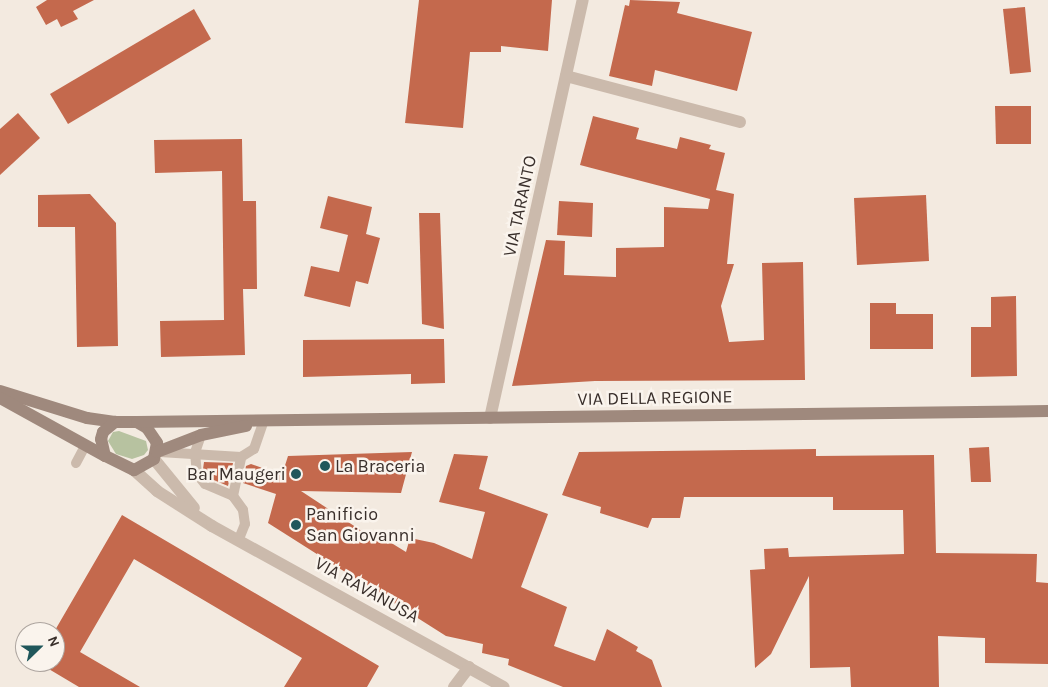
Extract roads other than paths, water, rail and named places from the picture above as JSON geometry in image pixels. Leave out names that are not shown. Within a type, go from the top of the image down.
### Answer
[{"type":"main road","points":[[0,391],[87,418],[115,422],[208,419],[263,423]]},
{"type":"main road","points":[[0,398],[85,446],[134,470],[155,456],[201,435],[263,423]]},
{"type":"main road","name":"VIA DELLA REGIONE","points":[[263,423],[490,418],[1048,411]]},
{"type":"main road","points":[[105,456],[101,438],[103,432],[115,422]]},
{"type":"main road","points":[[137,422],[154,436],[155,456]]},
{"type":"street","name":"VIA TARANTO","points":[[490,418],[583,0]]},
{"type":"street","points":[[566,76],[740,122]]},
{"type":"street","points":[[155,456],[184,498],[212,526]]},
{"type":"street","points":[[134,470],[157,491],[212,526]]},
{"type":"street","name":"VIA RAVANUSA","points":[[212,526],[239,539],[504,687]]},
{"type":"street","points":[[454,687],[469,667]]},
{"type":"lane","points":[[155,456],[195,452],[241,457],[254,449],[263,423]]},
{"type":"lane","points":[[201,435],[195,452],[197,474],[205,484],[233,496],[243,510],[245,524],[239,539]]},
{"type":"lane","points":[[76,463],[85,446]]},
{"type":"lane","points":[[233,496],[241,457]]},
{"type":"place","name":"La Braceria","points":[[325,466]]},
{"type":"place","name":"Bar Maugeri","points":[[296,474]]},
{"type":"place","name":"Panificio San Giovanni","points":[[296,525]]}]
